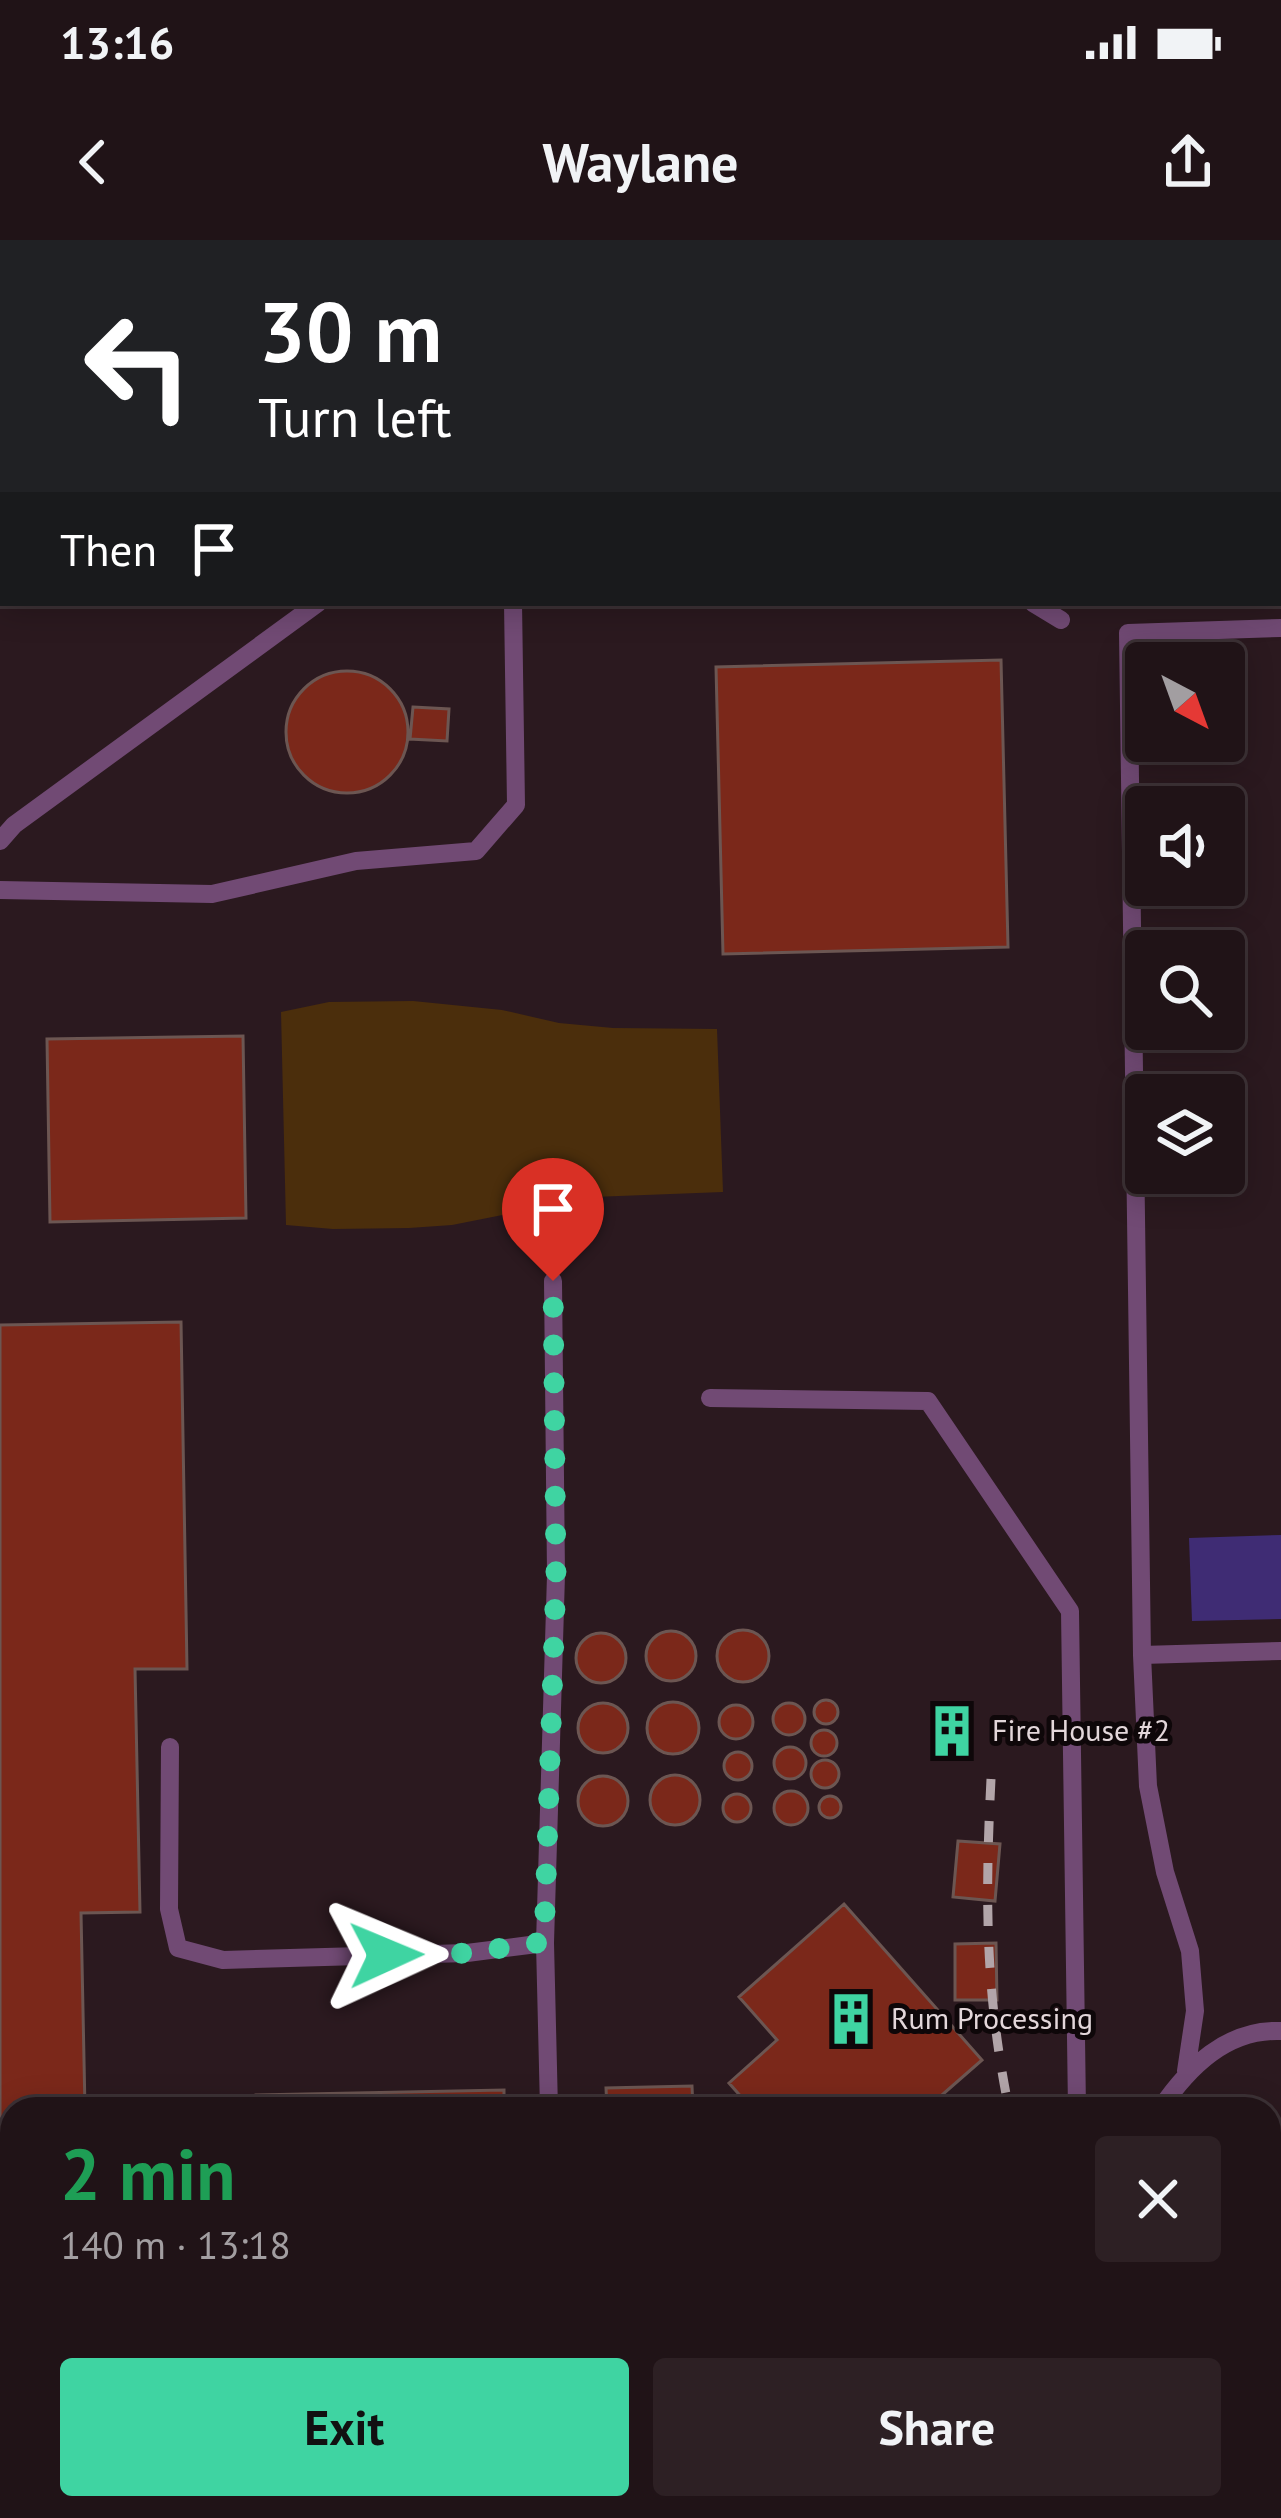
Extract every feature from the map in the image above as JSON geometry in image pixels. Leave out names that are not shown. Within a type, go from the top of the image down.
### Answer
[{"type":"lane","points":[[0,841],[14,825],[314,606]]},
{"type":"lane","points":[[0,890],[212,894],[356,861],[476,851],[517,805],[513,606]]},
{"type":"lane","points":[[1038,606],[1061,620]]},
{"type":"lane","points":[[1186,2071],[1196,2011],[1190,1951],[1165,1873],[1148,1786],[1142,1655],[1128,633],[1281,628]]},
{"type":"lane","points":[[549,2097],[544,1942],[556,1575],[553,1281]]},
{"type":"lane","points":[[710,1398],[928,1401],[1070,1611],[1077,2097]]},
{"type":"lane","points":[[1142,1655],[1281,1651]]},
{"type":"lane","points":[[170,1747],[169,1909],[178,1948],[223,1960],[467,1953],[544,1942]]},
{"type":"lane","points":[[1168,2097],[1186,2071],[1223,2044],[1268,2030],[1281,2031]]},
{"type":"shaded area","points":[[413,1001],[613,1028],[717,1029],[723,1192],[593,1197],[452,1225],[333,1229],[286,1225],[281,1012],[329,1002]]},
{"type":"shaded area","points":[[1281,1535],[1281,1619],[1192,1621],[1189,1538]]},
{"type":"building","points":[[1001,660],[1008,947],[723,954],[716,667]]},
{"type":"building","points":[[347,671],[370,676],[390,689],[403,709],[408,732],[403,755],[390,775],[370,788],[347,793],[324,788],[304,775],[291,755],[286,732],[291,709],[304,689],[324,676]]},
{"type":"building","points":[[413,707],[449,709],[447,741],[410,739]]},
{"type":"building","points":[[243,1036],[246,1218],[50,1222],[47,1039]]},
{"type":"building","points":[[181,1322],[187,1669],[135,1669],[140,1912],[81,1913],[85,2097],[0,2097],[0,1325]]},
{"type":"building","points":[[743,1630],[761,1638],[769,1656],[761,1674],[743,1682],[725,1674],[717,1656],[725,1638]]},
{"type":"building","points":[[671,1631],[689,1638],[696,1656],[689,1674],[671,1681],[653,1674],[646,1656],[653,1638]]},
{"type":"building","points":[[591,1634],[611,1634],[625,1648],[625,1668],[611,1682],[591,1682],[577,1668],[577,1648]]},
{"type":"building","points":[[826,1700],[838,1712],[826,1724],[814,1712]]},
{"type":"building","points":[[673,1702],[692,1709],[699,1728],[692,1747],[673,1754],[654,1747],[647,1728],[654,1709]]},
{"type":"building","points":[[603,1703],[621,1710],[628,1728],[621,1746],[603,1753],[585,1746],[578,1728],[585,1710]]},
{"type":"building","points":[[789,1703],[801,1707],[805,1719],[801,1731],[789,1735],[777,1731],[773,1719],[777,1707]]},
{"type":"building","points":[[736,1705],[748,1710],[753,1722],[748,1734],[736,1739],[724,1734],[719,1722],[724,1710]]},
{"type":"building","name":"Fire House #2","points":[[968,1711],[968,1750],[936,1750],[936,1712]]},
{"type":"building","points":[[824,1730],[837,1743],[824,1756],[811,1743]]},
{"type":"building","points":[[790,1747],[801,1752],[806,1763],[801,1774],[790,1779],[779,1774],[774,1763],[779,1752]]},
{"type":"building","points":[[738,1752],[748,1756],[752,1766],[748,1776],[738,1780],[728,1776],[724,1766],[728,1756]]},
{"type":"building","points":[[825,1760],[835,1764],[839,1774],[835,1784],[825,1788],[815,1784],[811,1774],[815,1764]]},
{"type":"building","points":[[675,1775],[693,1782],[700,1800],[693,1818],[675,1825],[657,1818],[650,1800],[657,1782]]},
{"type":"building","points":[[603,1776],[621,1783],[628,1801],[621,1819],[603,1826],[585,1819],[578,1801],[585,1783]]},
{"type":"building","points":[[791,1791],[803,1796],[808,1808],[803,1820],[791,1825],[779,1820],[774,1808],[779,1796]]},
{"type":"building","points":[[737,1794],[747,1798],[751,1808],[747,1818],[737,1822],[727,1818],[723,1808],[727,1798]]},
{"type":"building","points":[[830,1796],[841,1807],[830,1818],[819,1807]]},
{"type":"building","points":[[958,1841],[1000,1844],[995,1901],[953,1897]]},
{"type":"building","name":"Rum Processing","points":[[844,1904],[982,2060],[940,2097],[741,2097],[729,2083],[777,2040],[739,1997]]},
{"type":"building","points":[[996,1943],[997,2000],[955,2000],[955,1944]]},
{"type":"building","points":[[692,2086],[692,2097],[606,2097],[606,2088]]},
{"type":"building","points":[[504,2090],[504,2097],[256,2095]]},
{"type":"railway","points":[[991,1779],[989,1945],[1007,2097]]},
{"type":"place","name":"Fire House #2","points":[[952,1731]]},
{"type":"place","name":"Rum Processing","points":[[851,2019]]},
{"type":"route","points":[[386,1955],[467,1953],[544,1942],[556,1575],[553,1281]]}]
